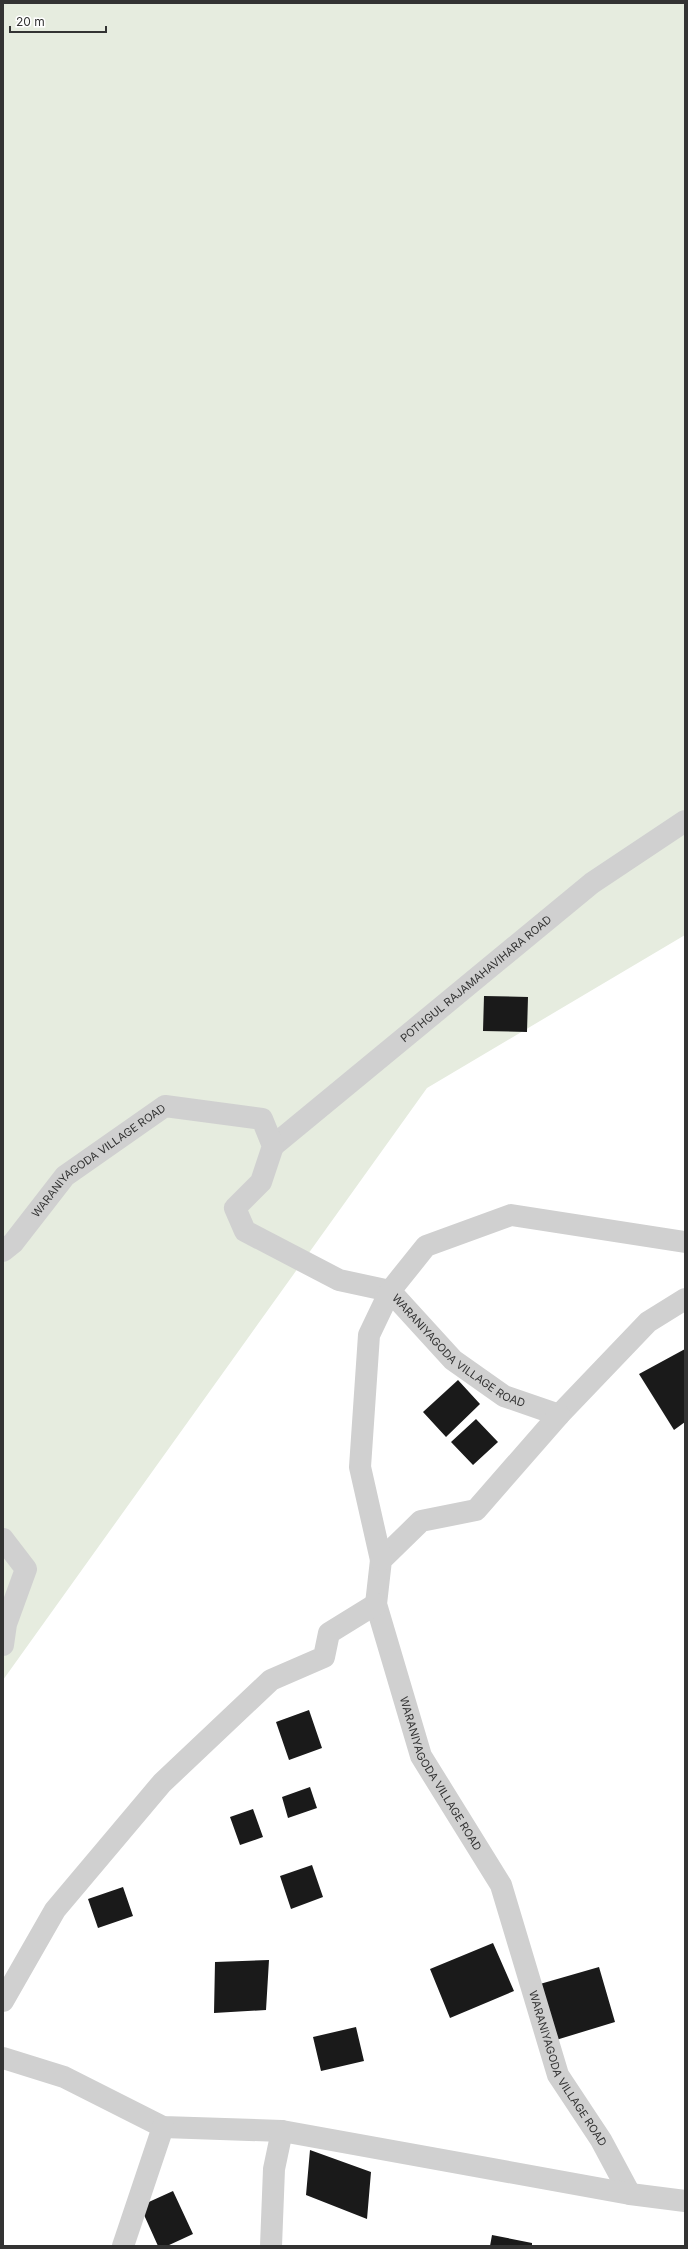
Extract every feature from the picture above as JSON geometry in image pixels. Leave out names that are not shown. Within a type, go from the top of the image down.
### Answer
[{"type":"street","name":"POTHGUL RAJAMAHAVIHARA ROAD","points":[[273,1146],[592,883],[685,821]]},
{"type":"street","name":"WARANIYAGODA VILLAGE ROAD","points":[[3,1251],[13,1243],[65,1176],[165,1106],[262,1119],[273,1146],[261,1182],[235,1208],[245,1231],[339,1280],[390,1291],[453,1360],[504,1396],[559,1415]]},
{"type":"street","name":"WARANIYAGODA VILLAGE ROAD","points":[[630,2194],[601,2140],[558,2075],[501,1885],[421,1756],[376,1604],[381,1560],[360,1467],[369,1335],[390,1291],[426,1246],[511,1215],[685,1242]]},
{"type":"street","points":[[381,1560],[421,1521],[476,1510],[559,1415],[648,1322],[685,1299]]},
{"type":"street","points":[[3,1539],[26,1570],[6,1624],[3,1645]]},
{"type":"street","points":[[3,2001],[55,1910],[162,1783],[271,1680],[324,1657],[329,1633],[376,1604]]},
{"type":"street","points":[[3,2058],[64,2077],[163,2127],[282,2131],[630,2194],[685,2201]]},
{"type":"street","points":[[123,2246],[163,2127]]},
{"type":"street","points":[[271,2246],[274,2169],[282,2131]]},
{"type":"shaded area","points":[[3,3],[685,3],[685,935],[427,1088],[3,1680]]},
{"type":"building","points":[[484,996],[528,997],[527,1032],[483,1031]]},
{"type":"building","points":[[685,1349],[685,1422],[674,1430],[639,1374]]},
{"type":"building","points":[[458,1380],[480,1404],[446,1437],[423,1412]]},
{"type":"building","points":[[476,1419],[498,1442],[473,1465],[451,1442]]},
{"type":"building","points":[[309,1710],[322,1748],[289,1760],[276,1722]]},
{"type":"building","points":[[310,1787],[317,1808],[288,1818],[282,1797]]},
{"type":"building","points":[[253,1809],[263,1837],[240,1845],[230,1817]]},
{"type":"building","points":[[312,1865],[323,1897],[291,1909],[280,1876]]},
{"type":"building","points":[[123,1887],[133,1916],[98,1928],[88,1899]]},
{"type":"building","points":[[493,1943],[514,1991],[450,2018],[430,1969]]},
{"type":"building","points":[[269,1960],[266,2010],[214,2013],[215,1962]]},
{"type":"building","points":[[599,1967],[615,2022],[556,2040],[540,1984]]},
{"type":"building","points":[[356,2027],[364,2061],[321,2071],[313,2037]]},
{"type":"building","points":[[310,2150],[371,2172],[367,2219],[306,2195]]},
{"type":"building","points":[[173,2191],[193,2234],[167,2246],[158,2246],[140,2206]]},
{"type":"building","points":[[492,2235],[532,2243],[532,2246],[490,2246]]}]
